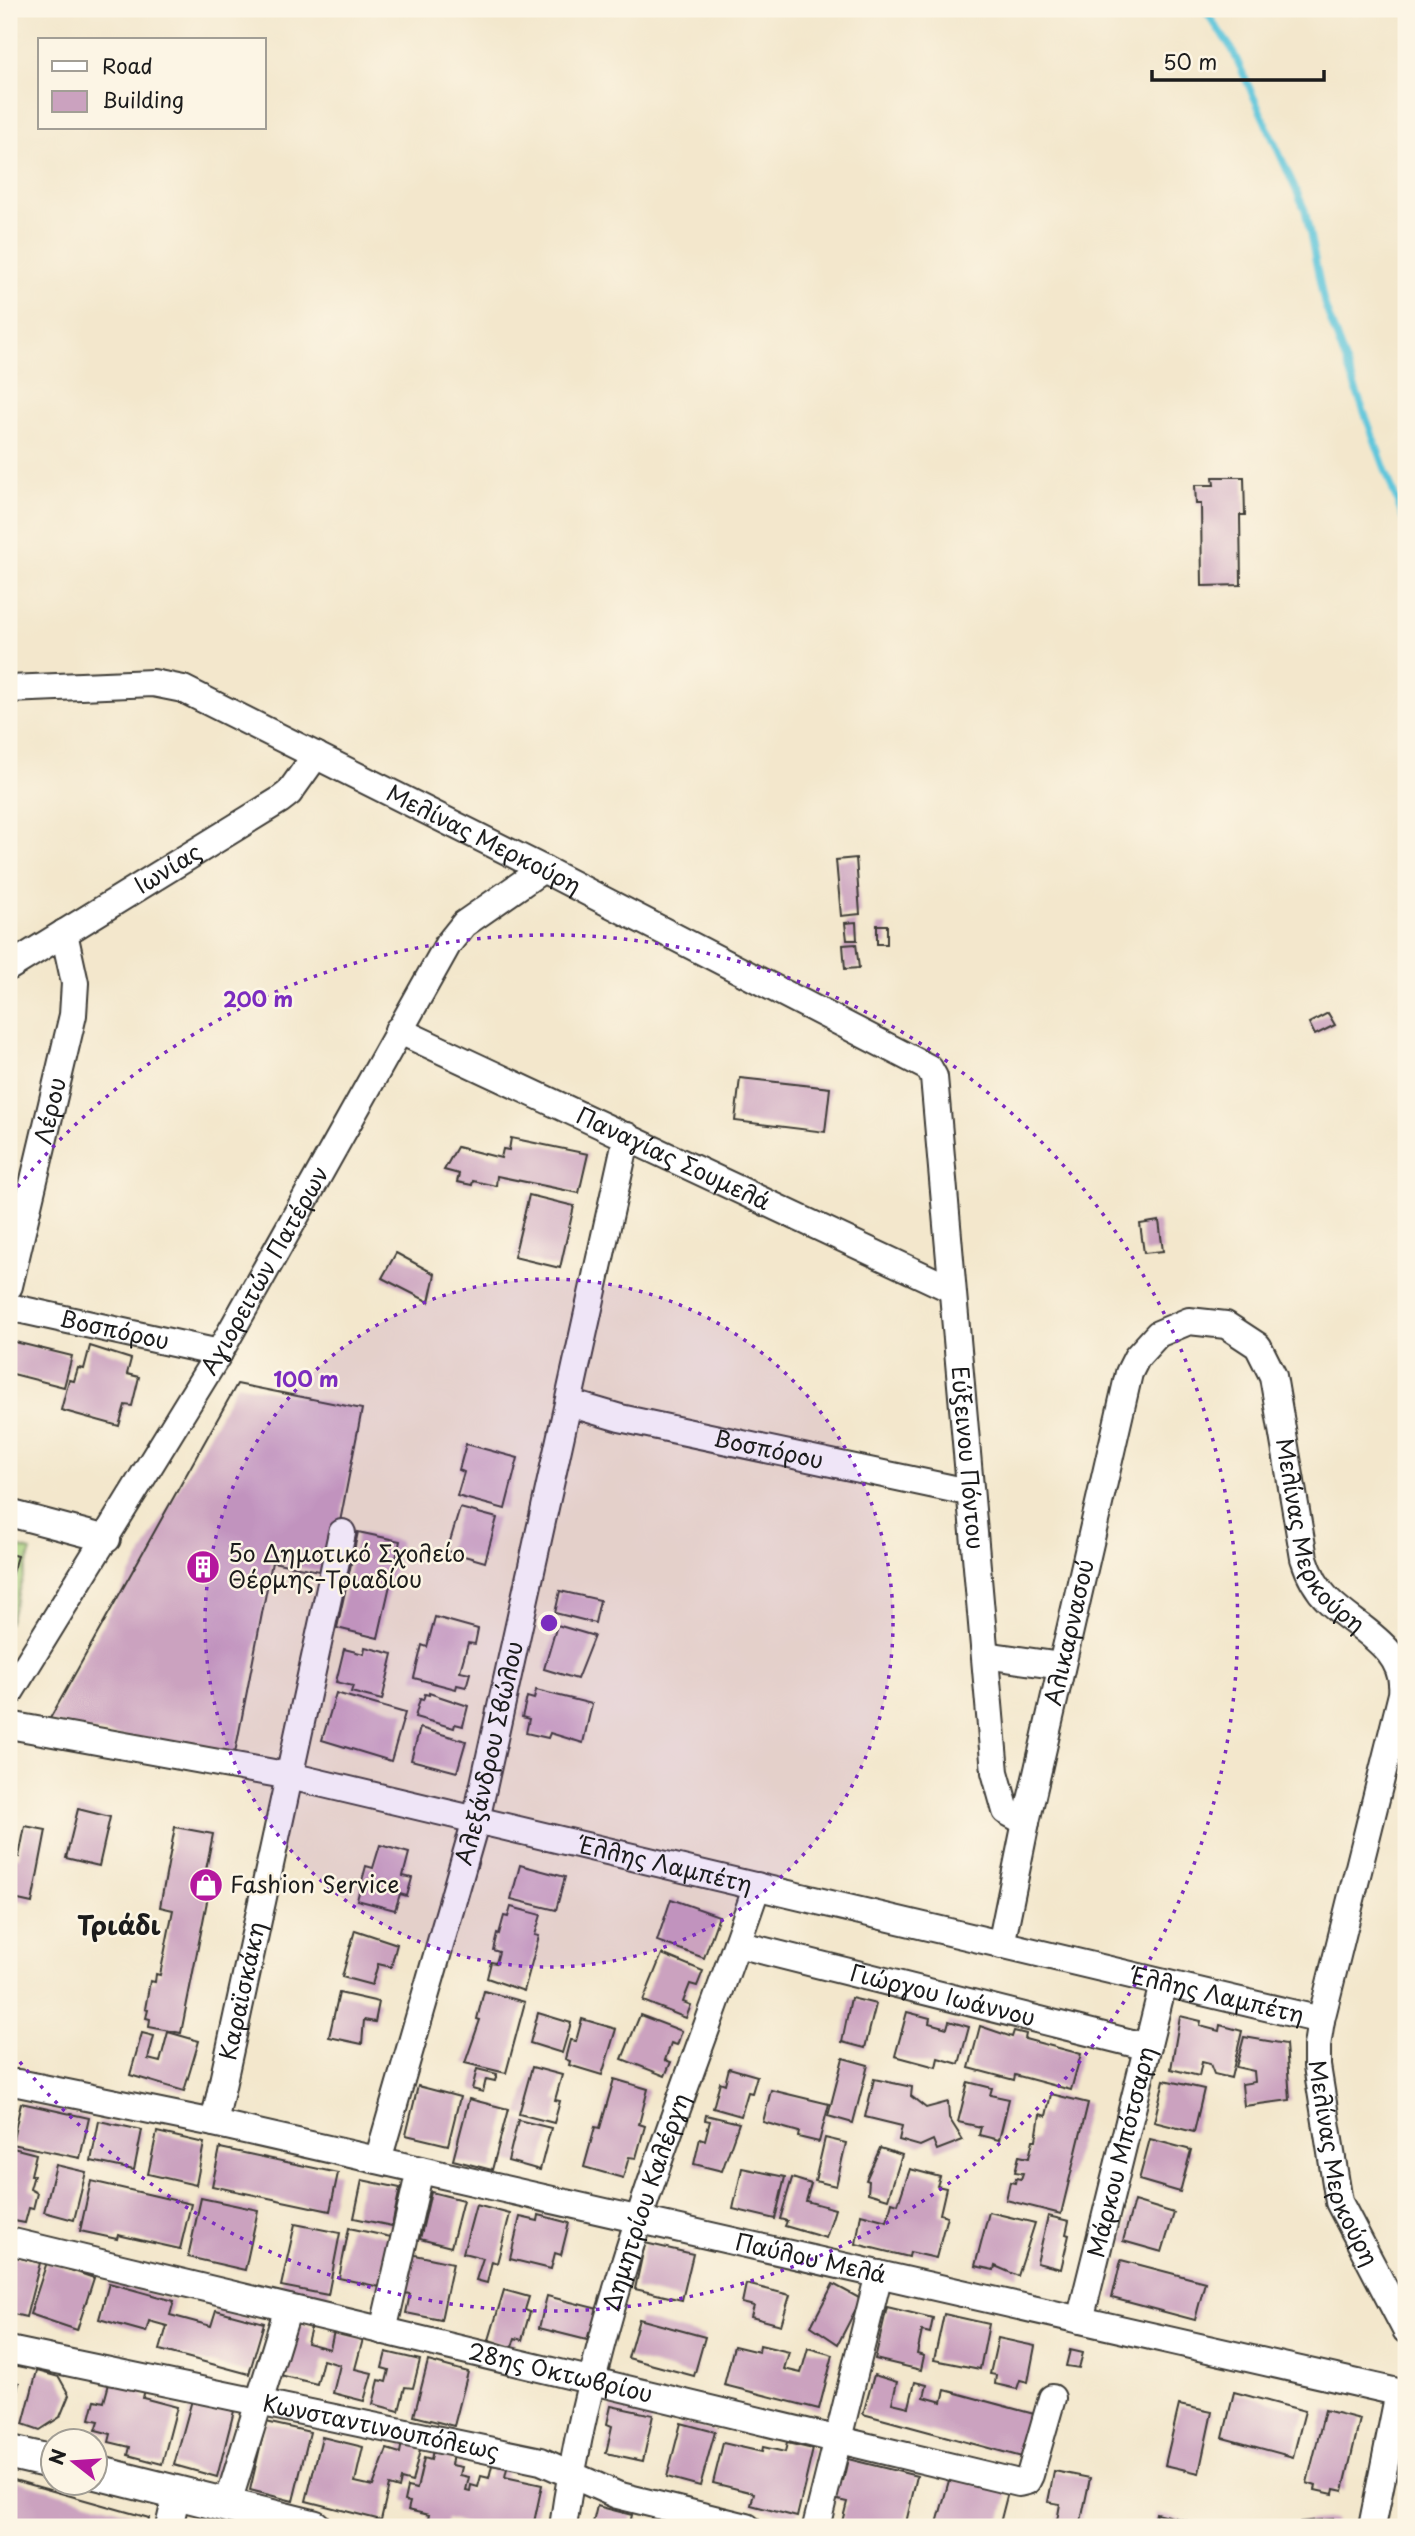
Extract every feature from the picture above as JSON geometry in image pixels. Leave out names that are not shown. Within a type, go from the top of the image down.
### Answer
[{"type":"street","name":"Μελίνας Μερκούρη","points":[[9,689],[165,683],[183,689],[918,1060],[929,1068],[934,1077]]},
{"type":"street","name":"Ιωνίας","points":[[9,967],[280,800],[289,793],[316,755]]},
{"type":"street","name":"Αγιορειτών Πατέρων","points":[[9,1695],[219,1353],[448,944],[464,924],[544,869]]},
{"type":"street","name":"Λέρου","points":[[9,1286],[73,1015],[75,983],[64,933]]},
{"type":"street","name":"Παναγίας Σουμελά","points":[[398,1030],[951,1289]]},
{"type":"street","name":"Εύξεινου Πόντου","points":[[934,1077],[968,1492],[999,1791],[1011,1816],[1026,1822]]},
{"type":"street","name":"Αλεξάνδρου Σβώλου","points":[[378,2160],[476,1819],[627,1136]]},
{"type":"street","name":"Βοσπόρου","points":[[9,1307],[219,1353]]},
{"type":"street","name":"Μελίνας Μερκούρη","points":[[1163,1330],[1189,1321],[1226,1325],[1242,1334],[1266,1356],[1273,1376],[1308,1570],[1326,1598],[1384,1645],[1402,1681],[1402,1695],[1321,2020],[1317,2066],[1339,2202],[1406,2330]]},
{"type":"street","name":"Αλικαρνασού","points":[[1001,1945],[1026,1822],[1129,1373],[1137,1357],[1163,1330]]},
{"type":"street","name":"Βοσπόρου","points":[[569,1404],[620,1418],[968,1492]]},
{"type":"street","points":[[9,1513],[107,1539]]},
{"type":"street","name":"Καραϊσκάκη","points":[[214,2123],[342,1533]]},
{"type":"street","points":[[985,1655],[1061,1666]]},
{"type":"street","name":"Έλλης Λαμπέτη","points":[[9,1725],[290,1776],[1321,2020]]},
{"type":"street","name":"Δημητρίου Καλέργη","points":[[564,2527],[592,2382],[639,2220],[757,1886]]},
{"type":"street","name":"Γιώργου Ιωάννου","points":[[737,1944],[1148,2047]]},
{"type":"street","name":"Μάρκου Μπότσαρη","points":[[1080,2320],[1163,1984]]},
{"type":"street","points":[[9,2084],[18,2083],[214,2123]]},
{"type":"street","name":"Παύλου Μελά","points":[[214,2123],[1403,2393]]},
{"type":"street","points":[[383,2330],[420,2170]]},
{"type":"street","name":"28ης Οκτωβρίου","points":[[9,2241],[1022,2483],[1030,2475],[1052,2398]]},
{"type":"street","points":[[816,2527],[879,2274]]},
{"type":"street","points":[[227,2506],[288,2308]]},
{"type":"street","name":"Κωνσταντινουπόλεως","points":[[9,2350],[541,2461],[617,2495],[747,2527]]},
{"type":"street","points":[[1372,2527],[1403,2393]]},
{"type":"street","points":[[9,2452],[38,2459]]},
{"type":"street","points":[[108,2476],[314,2527]]},
{"type":"street","points":[[169,2527],[177,2493]]},
{"type":"green space","points":[[9,1545],[31,1551],[9,1624]]},
{"type":"building","points":[[1213,477],[1244,477],[1245,515],[1240,515],[1241,585],[1202,586],[1201,504],[1196,504],[1195,485],[1214,485]]},
{"type":"building","points":[[856,858],[860,914],[841,916],[836,860]]},
{"type":"building","points":[[856,922],[857,940],[847,940],[845,923]]},
{"type":"building","points":[[877,925],[887,925],[887,944],[877,944]]},
{"type":"building","points":[[856,944],[859,968],[845,969],[843,945]]},
{"type":"building","points":[[1328,1013],[1335,1025],[1315,1035],[1309,1023]]},
{"type":"building","points":[[740,1078],[830,1088],[825,1132],[735,1121]]},
{"type":"building","points":[[511,1138],[588,1154],[579,1193],[497,1176],[496,1186],[473,1181],[472,1185],[457,1182],[459,1174],[444,1170],[457,1147],[501,1158],[503,1149],[509,1150]]},
{"type":"building","points":[[529,1195],[574,1206],[560,1268],[514,1257]]},
{"type":"building","points":[[1159,1221],[1163,1251],[1144,1253],[1140,1224]]},
{"type":"building","points":[[396,1253],[435,1274],[429,1302],[382,1278]]},
{"type":"building","points":[[11,1341],[72,1356],[64,1387],[9,1373]]},
{"type":"building","points":[[90,1346],[131,1359],[127,1374],[139,1377],[132,1406],[125,1405],[119,1426],[61,1410],[69,1380],[74,1381],[78,1368],[84,1369]]},
{"type":"building","name":"5ο Δημοτικό Σχολείο Θέρμης–Τριαδίου","points":[[237,1384],[362,1409],[330,1573],[272,1562],[234,1758],[48,1722]]},
{"type":"building","points":[[466,1444],[518,1458],[505,1509],[457,1496],[464,1472],[459,1470]]},
{"type":"building","points":[[460,1508],[497,1518],[485,1562],[447,1551]]},
{"type":"building","points":[[358,1532],[400,1541],[378,1638],[337,1628]]},
{"type":"building","points":[[9,1554],[17,1556],[9,1583]]},
{"type":"building","points":[[560,1591],[600,1600],[595,1623],[555,1613]]},
{"type":"building","points":[[435,1617],[478,1629],[475,1644],[468,1643],[460,1671],[470,1673],[466,1687],[457,1685],[456,1689],[414,1678],[422,1645],[427,1647]]},
{"type":"building","points":[[557,1625],[594,1636],[577,1679],[544,1669]]},
{"type":"building","points":[[365,1647],[393,1654],[382,1700],[351,1692],[353,1686],[336,1682],[344,1649],[364,1654]]},
{"type":"building","points":[[536,1690],[592,1704],[583,1743],[550,1733],[548,1738],[526,1733],[529,1719],[522,1717],[527,1697],[534,1699]]},
{"type":"building","points":[[336,1693],[405,1713],[391,1761],[322,1740]]},
{"type":"building","points":[[425,1694],[468,1706],[463,1726],[455,1724],[454,1728],[415,1717],[420,1699],[423,1700]]},
{"type":"building","points":[[420,1728],[466,1741],[457,1772],[411,1760]]},
{"type":"building","points":[[78,1809],[110,1817],[99,1866],[66,1858]]},
{"type":"building","points":[[25,1826],[46,1830],[32,1903],[9,1898],[9,1855],[19,1857]]},
{"type":"building","points":[[175,1827],[213,1834],[205,1875],[212,1876],[181,2033],[149,2027],[150,2019],[146,2018],[148,2010],[145,2009],[150,1981],[155,1982],[156,1974],[160,1975],[173,1910],[160,1907]]},
{"type":"building","points":[[380,1845],[409,1853],[403,1876],[412,1878],[407,1896],[400,1894],[395,1910],[357,1900],[366,1866],[373,1868]]},
{"type":"building","points":[[520,1865],[565,1877],[556,1910],[511,1899]]},
{"type":"building","points":[[671,1899],[719,1916],[704,1958],[657,1941]]},
{"type":"building","points":[[511,1907],[541,1915],[535,1935],[539,1936],[524,1991],[487,1978],[491,1962],[496,1963],[499,1952],[493,1950],[497,1933],[499,1934],[504,1916],[508,1917]]},
{"type":"building","points":[[355,1930],[397,1944],[391,1967],[378,1964],[372,1985],[342,1977]]},
{"type":"building","points":[[662,1954],[703,1971],[697,1986],[690,1984],[683,2002],[691,2005],[686,2018],[643,2001]]},
{"type":"building","points":[[484,1991],[525,2002],[506,2073],[465,2063],[480,2020],[477,2019]]},
{"type":"building","points":[[339,1993],[379,2002],[375,2022],[364,2020],[362,2044],[329,2037]]},
{"type":"building","points":[[851,1998],[876,2004],[865,2048],[842,2042]]},
{"type":"building","points":[[907,2012],[930,2018],[929,2023],[947,2028],[949,2021],[969,2027],[959,2064],[938,2058],[936,2067],[895,2056]]},
{"type":"building","points":[[538,2013],[571,2023],[562,2053],[530,2043]]},
{"type":"building","points":[[640,2015],[682,2031],[677,2045],[671,2043],[665,2060],[671,2062],[665,2076],[622,2059]]},
{"type":"building","points":[[1180,2016],[1201,2021],[1200,2026],[1219,2031],[1220,2025],[1242,2031],[1231,2078],[1214,2074],[1210,2064],[1202,2062],[1199,2076],[1171,2069]]},
{"type":"building","points":[[582,2019],[616,2029],[602,2075],[569,2065],[570,2061],[565,2059],[570,2040],[576,2041]]},
{"type":"building","points":[[980,2026],[1012,2037],[1014,2031],[1026,2034],[1025,2039],[1081,2054],[1071,2090],[1015,2075],[1014,2080],[969,2068]]},
{"type":"building","points":[[168,2032],[199,2041],[184,2091],[130,2075],[142,2033],[154,2036],[148,2059],[160,2062]]},
{"type":"building","points":[[1244,2037],[1286,2044],[1290,2100],[1244,2106],[1242,2084],[1255,2082],[1254,2071],[1236,2067]]},
{"type":"building","points":[[843,2058],[868,2065],[853,2123],[828,2116]]},
{"type":"building","points":[[532,2067],[562,2075],[555,2100],[560,2101],[554,2123],[519,2114]]},
{"type":"building","points":[[729,2068],[757,2076],[752,2093],[748,2092],[741,2116],[713,2108],[720,2082],[725,2084]]},
{"type":"building","points":[[477,2069],[497,2074],[495,2081],[486,2079],[483,2092],[472,2089]]},
{"type":"building","points":[[614,2079],[648,2089],[639,2124],[645,2126],[636,2158],[629,2157],[623,2178],[584,2167],[595,2127],[600,2128]]},
{"type":"building","points":[[874,2079],[912,2087],[911,2096],[926,2108],[948,2102],[949,2118],[963,2140],[937,2150],[933,2140],[920,2146],[899,2140],[902,2126],[865,2117]]},
{"type":"building","points":[[1164,2080],[1204,2089],[1194,2132],[1154,2122]]},
{"type":"building","points":[[968,2082],[992,2088],[990,2095],[1009,2099],[999,2140],[979,2135],[981,2127],[958,2122]]},
{"type":"building","points":[[418,2086],[460,2097],[448,2145],[406,2135]]},
{"type":"building","points":[[771,2090],[829,2104],[819,2142],[798,2137],[799,2132],[763,2122]]},
{"type":"building","points":[[1051,2094],[1088,2103],[1061,2214],[1006,2200],[1010,2182],[1015,2183],[1016,2178],[1021,2179],[1023,2173],[1015,2172],[1019,2156],[1029,2158],[1033,2140],[1036,2140],[1040,2114],[1046,2116]]},
{"type":"building","points":[[469,2099],[508,2109],[492,2170],[453,2160]]},
{"type":"building","points":[[21,2103],[89,2118],[80,2158],[12,2144]]},
{"type":"building","points":[[706,2115],[739,2123],[722,2171],[694,2164],[700,2138],[705,2140],[710,2121],[705,2120]]},
{"type":"building","points":[[518,2120],[551,2128],[540,2170],[508,2161]]},
{"type":"building","points":[[99,2121],[142,2130],[134,2170],[91,2161]]},
{"type":"building","points":[[157,2132],[204,2143],[196,2185],[148,2174]]},
{"type":"building","points":[[825,2138],[846,2143],[836,2186],[815,2181]]},
{"type":"building","points":[[1150,2139],[1191,2150],[1180,2192],[1139,2180]]},
{"type":"building","points":[[9,2147],[36,2154],[30,2189],[37,2193],[33,2209],[29,2208],[25,2223],[14,2221],[12,2227],[9,2227]]},
{"type":"building","points":[[220,2148],[338,2173],[330,2211],[212,2186]]},
{"type":"building","points":[[880,2148],[902,2155],[888,2199],[868,2193],[869,2181],[866,2180]]},
{"type":"building","points":[[56,2165],[86,2172],[74,2220],[44,2212]]},
{"type":"building","points":[[742,2168],[785,2177],[775,2219],[733,2209]]},
{"type":"building","points":[[910,2169],[940,2177],[937,2186],[946,2188],[940,2214],[947,2216],[936,2258],[910,2252],[909,2257],[856,2244],[861,2214],[887,2221],[892,2202],[898,2204]]},
{"type":"building","points":[[792,2178],[811,2184],[806,2201],[835,2209],[826,2238],[785,2226],[787,2221],[780,2219]]},
{"type":"building","points":[[362,2180],[400,2188],[392,2226],[354,2218]]},
{"type":"building","points":[[91,2181],[191,2204],[180,2249],[118,2235],[117,2239],[80,2231]]},
{"type":"building","points":[[431,2192],[463,2200],[451,2247],[420,2239]]},
{"type":"building","points":[[201,2198],[258,2210],[245,2270],[188,2257]]},
{"type":"building","points":[[1134,2201],[1174,2213],[1162,2252],[1123,2241]]},
{"type":"building","points":[[476,2205],[510,2214],[497,2263],[492,2261],[487,2283],[476,2280],[483,2258],[463,2253]]},
{"type":"building","points":[[989,2212],[1035,2223],[1018,2276],[995,2266],[994,2270],[975,2266]]},
{"type":"building","points":[[539,2215],[569,2223],[561,2255],[555,2253],[551,2269],[510,2259],[520,2217],[538,2221]]},
{"type":"building","points":[[1048,2216],[1069,2221],[1066,2234],[1069,2235],[1061,2269],[1037,2263]]},
{"type":"building","points":[[295,2224],[340,2233],[328,2295],[281,2286]]},
{"type":"building","points":[[349,2228],[391,2237],[380,2287],[339,2278]]},
{"type":"building","points":[[645,2243],[693,2254],[682,2300],[635,2289]]},
{"type":"building","points":[[406,2253],[453,2263],[441,2320],[406,2313],[410,2294],[398,2292]]},
{"type":"building","points":[[9,2255],[40,2263],[26,2317],[9,2313]]},
{"type":"building","points":[[1121,2260],[1205,2282],[1195,2320],[1112,2298]]},
{"type":"building","points":[[47,2262],[94,2278],[77,2330],[30,2314]]},
{"type":"building","points":[[109,2283],[174,2301],[170,2315],[211,2326],[216,2310],[264,2323],[249,2374],[160,2350],[167,2326],[149,2321],[146,2332],[99,2319]]},
{"type":"building","points":[[746,2284],[790,2295],[781,2325],[751,2317],[754,2306],[742,2303]]},
{"type":"building","points":[[833,2284],[861,2299],[838,2344],[811,2326]]},
{"type":"building","points":[[504,2290],[529,2297],[525,2310],[530,2312],[522,2340],[515,2338],[512,2347],[489,2340]]},
{"type":"building","points":[[547,2296],[598,2309],[595,2335],[589,2333],[587,2340],[539,2328]]},
{"type":"building","points":[[887,2307],[933,2318],[930,2333],[922,2331],[917,2354],[924,2356],[921,2370],[875,2359]]},
{"type":"building","points":[[944,2314],[989,2324],[980,2369],[934,2360]]},
{"type":"building","points":[[639,2319],[705,2337],[694,2376],[628,2358]]},
{"type":"building","points":[[294,2322],[311,2327],[307,2343],[330,2349],[334,2331],[363,2339],[355,2369],[372,2373],[364,2401],[333,2393],[340,2365],[323,2360],[317,2384],[280,2375]]},
{"type":"building","points":[[998,2338],[1035,2346],[1028,2382],[1020,2380],[1017,2389],[995,2384],[996,2375],[990,2374]]},
{"type":"building","points":[[760,2345],[789,2352],[784,2369],[801,2373],[808,2348],[833,2355],[819,2409],[724,2385],[734,2346],[759,2352]]},
{"type":"building","points":[[1070,2350],[1083,2353],[1079,2368],[1066,2366]]},
{"type":"building","points":[[386,2352],[420,2360],[413,2388],[405,2387],[399,2411],[373,2404],[379,2380],[386,2382],[389,2370],[382,2368]]},
{"type":"building","points":[[428,2361],[468,2372],[454,2426],[414,2416]]},
{"type":"building","points":[[37,2371],[59,2377],[69,2395],[60,2417],[38,2429],[23,2424]]},
{"type":"building","points":[[874,2375],[897,2382],[892,2403],[909,2407],[915,2382],[927,2385],[924,2397],[942,2402],[945,2390],[1034,2414],[1022,2457],[863,2414]]},
{"type":"building","points":[[9,2380],[19,2383],[10,2418],[9,2418]]},
{"type":"building","points":[[110,2380],[145,2389],[143,2398],[177,2407],[162,2464],[128,2455],[130,2447],[109,2442],[111,2434],[108,2433],[108,2428],[97,2428],[99,2421],[90,2419],[95,2400],[104,2402]]},
{"type":"building","points":[[1234,2392],[1305,2411],[1293,2457],[1223,2438]]},
{"type":"building","points":[[192,2400],[234,2411],[217,2477],[174,2465]]},
{"type":"building","points":[[1179,2405],[1212,2412],[1199,2473],[1165,2465]]},
{"type":"building","points":[[611,2406],[653,2415],[643,2461],[606,2453],[612,2426],[607,2424]]},
{"type":"building","points":[[1325,2410],[1360,2419],[1343,2491],[1334,2489],[1333,2494],[1315,2490],[1316,2486],[1307,2483]]},
{"type":"building","points":[[266,2422],[310,2432],[293,2501],[250,2490]]},
{"type":"building","points":[[681,2423],[715,2432],[700,2486],[667,2477]]},
{"type":"building","points":[[322,2437],[363,2447],[355,2482],[373,2486],[387,2449],[400,2453],[402,2442],[421,2446],[412,2482],[401,2479],[399,2488],[389,2485],[381,2520],[306,2501]]},
{"type":"building","points":[[723,2443],[762,2452],[763,2447],[785,2452],[787,2443],[813,2449],[797,2517],[751,2505],[754,2493],[713,2483]]},
{"type":"building","points":[[433,2450],[453,2454],[451,2465],[462,2467],[460,2475],[469,2477],[466,2490],[470,2491],[471,2485],[478,2487],[481,2476],[489,2478],[492,2465],[507,2468],[505,2477],[542,2485],[533,2527],[470,2527],[447,2519],[445,2526],[427,2522],[429,2515],[408,2510],[410,2502],[404,2501],[407,2487],[417,2489],[424,2458],[431,2460]]},
{"type":"building","points":[[848,2459],[917,2476],[905,2527],[841,2526],[847,2502],[833,2499],[838,2480],[843,2481]]},
{"type":"building","points":[[1054,2471],[1090,2478],[1080,2526],[1057,2521],[1060,2504],[1048,2502]]},
{"type":"building","points":[[950,2477],[1008,2492],[999,2527],[936,2527]]},
{"type":"building","points":[[14,2480],[38,2487],[38,2498],[78,2498],[149,2518],[147,2527],[9,2527],[9,2499]]},
{"type":"building","points":[[597,2506],[632,2515],[629,2527],[592,2527]]},
{"type":"building","points":[[1156,2513],[1192,2522],[1191,2527],[1153,2527]]},
{"type":"building","points":[[1334,2519],[1335,2527],[1300,2527],[1300,2522]]},
{"type":"building","points":[[1285,2523],[1285,2527],[1260,2527],[1260,2525]]},
{"type":"waterway","points":[[1204,9],[1232,49],[1305,210],[1324,303],[1406,526]]},
{"type":"place","name":"5ο Δημοτικό Σχολείο Θέρμης–Τριαδίου","points":[[203,1567]]},
{"type":"place","name":"Fashion Service","points":[[206,1885]]},
{"type":"district","name":"Τριάδι","points":[[119,1926]]}]
